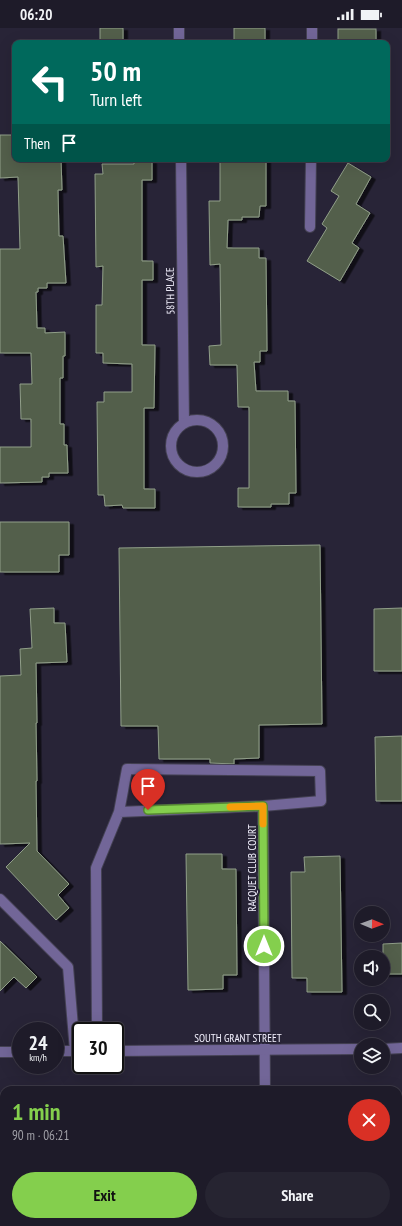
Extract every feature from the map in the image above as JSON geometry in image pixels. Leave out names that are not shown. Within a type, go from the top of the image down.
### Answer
[{"type":"street","points":[[179,28],[179,40]]},
{"type":"street","points":[[312,28],[312,40]]},
{"type":"street","name":"58TH PLACE","points":[[181,162],[184,423]]},
{"type":"street","points":[[310,227],[311,162]]},
{"type":"street","points":[[197,420],[210,423],[220,433],[223,446],[219,459],[209,469],[196,472],[183,468],[174,459],[170,446],[174,432],[184,423],[197,420]]},
{"type":"street","points":[[97,1022],[96,868],[119,812],[127,769],[320,771],[321,802],[119,812]]},
{"type":"street","name":"RACQUET CLUB COURT","points":[[263,806],[265,1086]]},
{"type":"street","points":[[0,899],[68,966],[75,1022]]},
{"type":"street","points":[[390,1049],[402,1048]]},
{"type":"street","name":"SOUTH GRANT STREET","points":[[124,1051],[354,1049]]},
{"type":"street","points":[[0,1052],[12,1052]]},
{"type":"building","points":[[100,28],[123,28],[123,40],[100,40]]},
{"type":"building","points":[[234,28],[265,28],[265,40],[234,40]]},
{"type":"building","points":[[338,29],[376,29],[376,40],[338,40]]},
{"type":"building","points":[[0,135],[12,135],[12,162],[61,162],[62,190],[58,190],[59,236],[63,236],[66,283],[47,283],[47,288],[38,288],[38,292],[36,292],[37,328],[45,328],[45,333],[65,332],[63,378],[60,378],[60,424],[64,424],[64,445],[67,445],[68,473],[49,473],[49,477],[42,477],[42,482],[0,483],[0,447],[31,447],[31,419],[21,419],[20,384],[32,384],[31,353],[0,353],[0,249],[20,249],[18,177],[0,178]]},
{"type":"building","points":[[134,162],[152,162],[152,180],[142,180],[142,261],[153,261],[153,280],[142,280],[142,345],[155,345],[154,408],[144,408],[144,489],[155,489],[155,508],[123,508],[122,505],[105,506],[104,495],[98,495],[97,402],[104,402],[104,392],[132,392],[132,364],[103,363],[103,353],[96,353],[96,305],[102,305],[103,266],[96,267],[95,174],[103,174],[102,164],[134,164]]},
{"type":"building","points":[[220,162],[266,162],[266,206],[260,206],[259,217],[242,217],[242,220],[228,220],[227,248],[259,248],[259,258],[266,258],[267,351],[260,351],[260,362],[254,362],[256,391],[288,391],[288,401],[295,401],[296,493],[289,493],[289,504],[271,504],[271,507],[238,507],[238,488],[249,488],[249,407],[238,407],[237,365],[210,365],[209,346],[221,345],[220,264],[210,265],[209,201],[220,201]]},
{"type":"building","points":[[348,163],[371,177],[356,204],[370,213],[352,243],[359,248],[340,281],[307,261],[327,228],[322,224],[339,196],[331,191]]},
{"type":"building","points":[[0,522],[69,522],[69,555],[59,555],[59,572],[0,572]]},
{"type":"building","points":[[320,545],[322,724],[259,725],[259,758],[234,759],[234,764],[210,763],[210,759],[159,759],[158,726],[121,726],[119,548]]},
{"type":"building","points":[[54,608],[54,623],[65,623],[67,662],[36,663],[36,781],[37,851],[69,884],[58,895],[69,908],[56,920],[6,867],[30,843],[0,844],[0,676],[21,675],[20,649],[32,648],[30,609]]},
{"type":"building","points":[[402,608],[402,671],[374,671],[374,609]]},
{"type":"building","points":[[402,736],[402,801],[376,801],[375,737]]},
{"type":"building","points":[[186,854],[222,854],[222,869],[236,869],[237,975],[223,975],[223,989],[188,990]]},
{"type":"building","points":[[340,856],[342,992],[307,992],[307,978],[292,978],[291,872],[305,872],[304,857]]},
{"type":"building","points":[[0,941],[37,977],[26,988],[14,977],[0,991]]},
{"type":"building","points":[[402,943],[402,974],[390,974],[390,950],[383,950],[383,944]]},
{"type":"slow traffic","points":[[230,807],[263,806],[263,824]]},
{"type":"route","points":[[148,810],[263,806],[264,946]]}]
